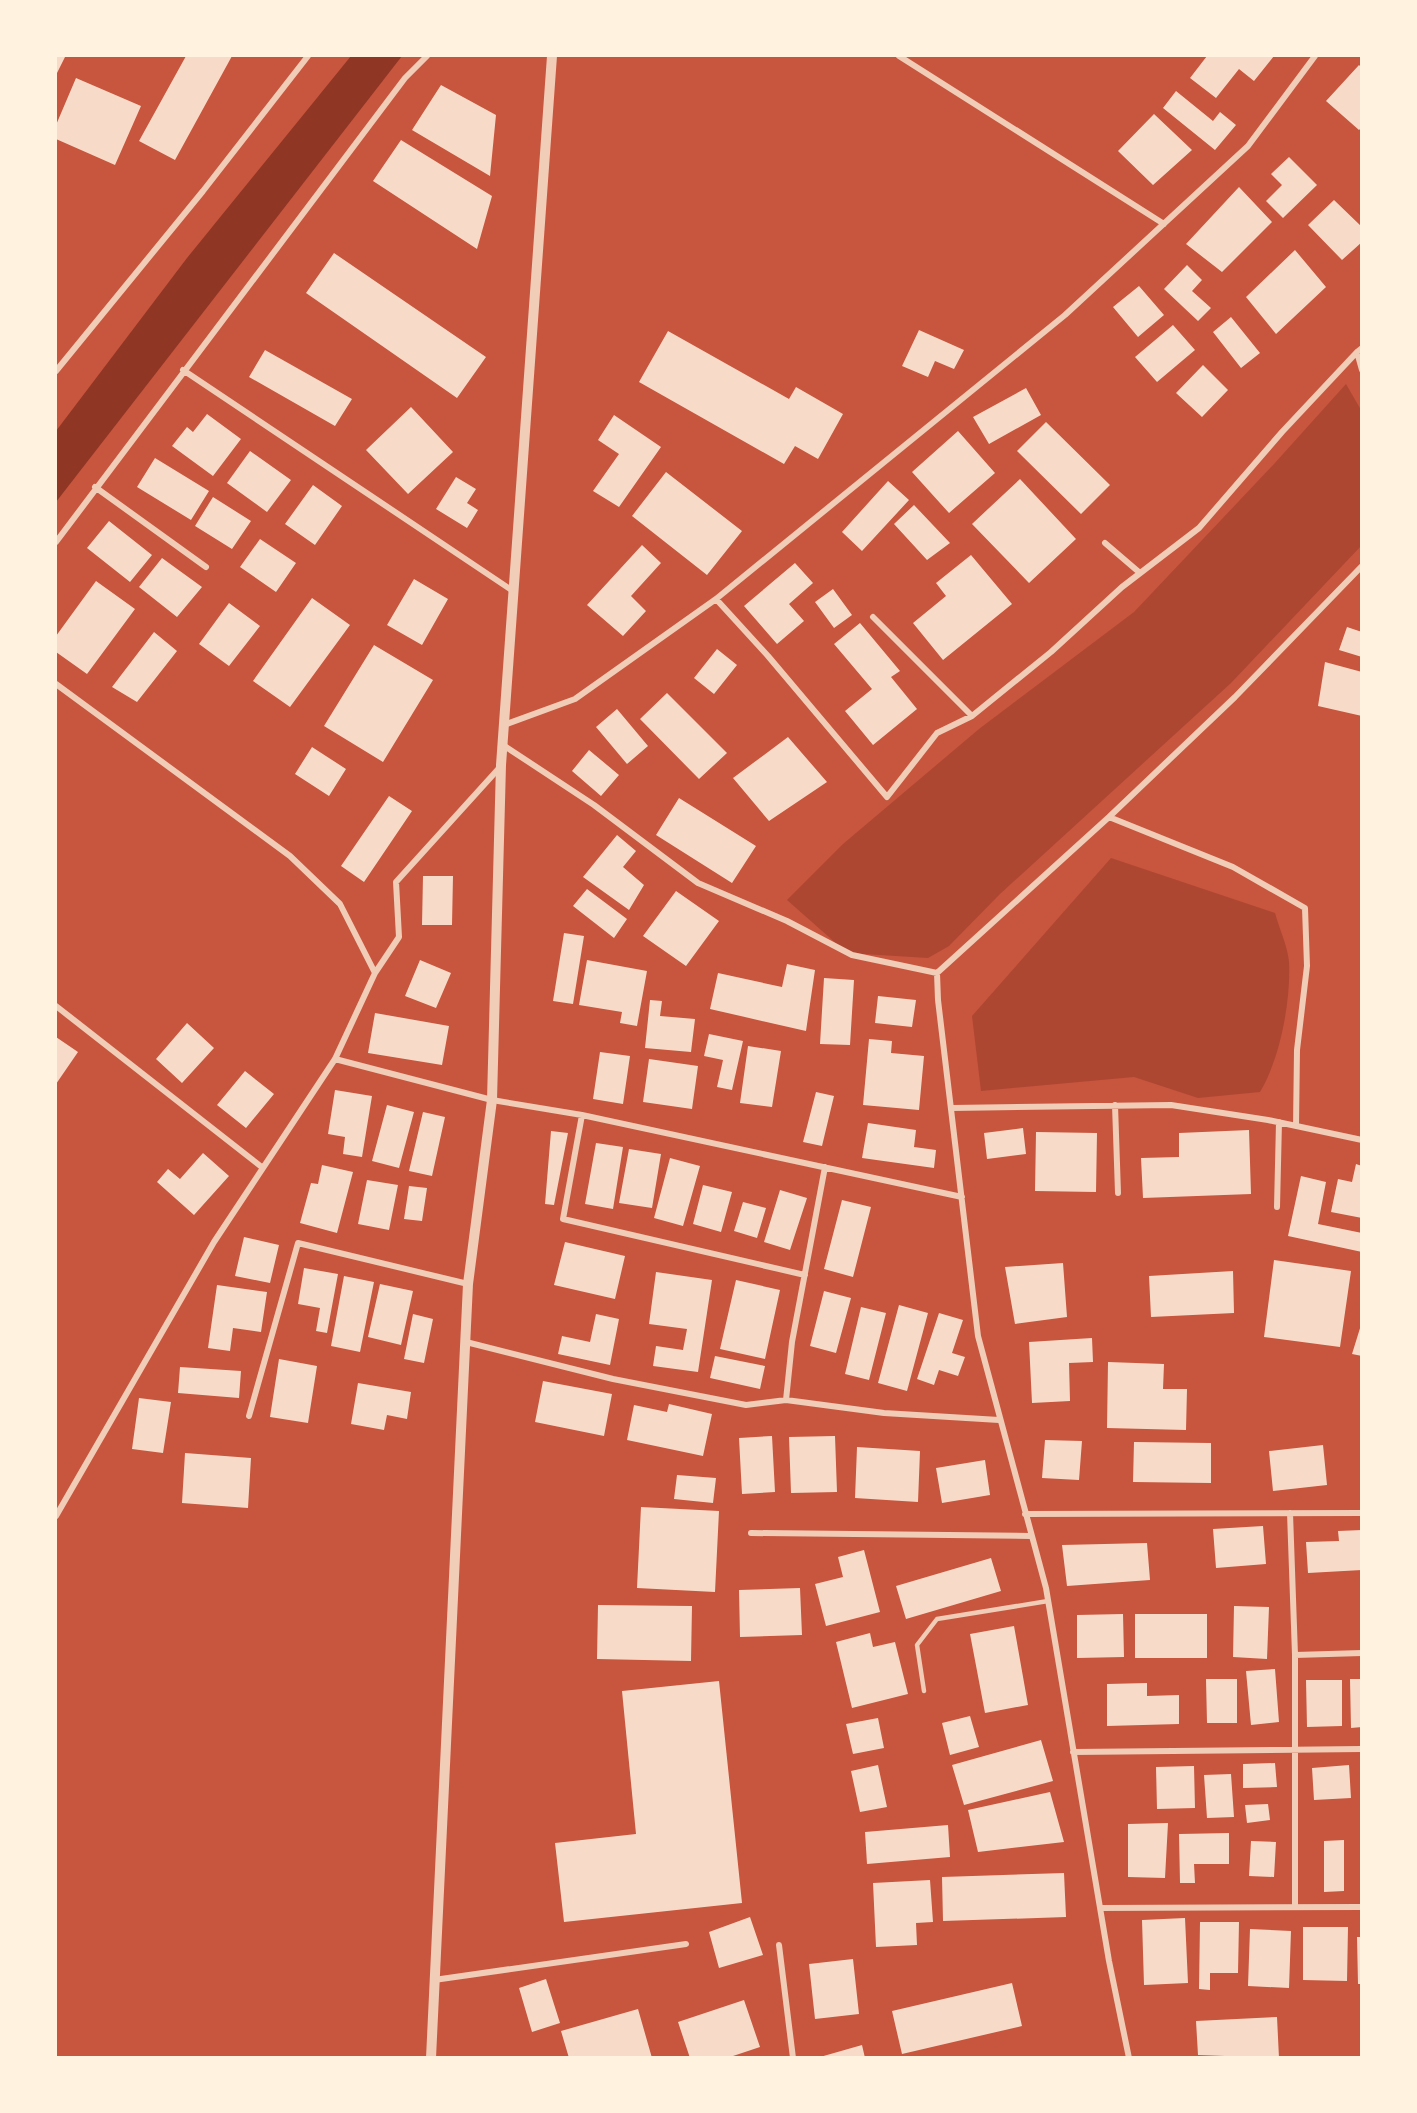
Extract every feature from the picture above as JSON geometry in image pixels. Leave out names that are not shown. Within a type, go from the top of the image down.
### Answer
[{"type":"street","points":[[56,371],[203,191],[308,56]]},
{"type":"street","points":[[56,542],[183,370],[405,78],[427,56]]},
{"type":"street","points":[[431,2058],[468,1284],[492,1100],[501,765],[552,56]]},
{"type":"street","points":[[899,56],[1164,224]]},
{"type":"street","points":[[504,725],[575,699],[716,599],[1065,315],[1248,146],[1315,56]]},
{"type":"street","points":[[716,599],[768,656],[887,797],[937,732],[972,716],[1051,652],[1140,573],[1199,528],[1282,432],[1359,350]]},
{"type":"street","points":[[1359,350],[1362,370]]},
{"type":"street","points":[[183,370],[514,591]]},
{"type":"street","points":[[95,488],[206,567]]},
{"type":"street","points":[[1105,543],[1140,573]]},
{"type":"street","points":[[937,973],[1109,818],[1235,697],[1362,566]]},
{"type":"street","points":[[1353,575],[1362,579]]},
{"type":"street","points":[[873,616],[972,716]]},
{"type":"street","points":[[56,684],[290,856],[340,904],[375,973]]},
{"type":"street","points":[[503,745],[594,806],[698,883],[787,921],[852,955],[937,973]]},
{"type":"street","points":[[56,1516],[214,1242],[335,1059],[375,973],[399,937],[396,882],[501,765]]},
{"type":"street","points":[[1109,818],[1233,867],[1305,908],[1307,966],[1297,1050],[1296,1126]]},
{"type":"street","points":[[937,973],[978,1336],[1048,1601],[1100,1908],[1129,2058]]},
{"type":"street","points":[[56,1006],[263,1168]]},
{"type":"street","points":[[335,1059],[492,1100],[582,1115],[962,1197]]},
{"type":"street","points":[[1115,1105],[1118,1192]]},
{"type":"street","points":[[952,1108],[1171,1105],[1279,1122],[1362,1140]]},
{"type":"street","points":[[582,1115],[563,1219],[805,1275]]},
{"type":"street","points":[[1277,1207],[1279,1122]]},
{"type":"street","points":[[786,1400],[792,1342],[825,1167]]},
{"type":"street","points":[[249,1416],[298,1243],[468,1284]]},
{"type":"street","points":[[466,1342],[612,1379],[746,1405],[786,1400],[884,1413],[999,1420]]},
{"type":"street","points":[[1290,1513],[1295,1655],[1295,1905]]},
{"type":"street","points":[[1025,1514],[1362,1513]]},
{"type":"street","points":[[751,1533],[1031,1536]]},
{"type":"street","points":[[1295,1655],[1362,1653]]},
{"type":"street","points":[[1073,1752],[1362,1749]]},
{"type":"street","points":[[1100,1908],[1295,1905],[1362,1907]]},
{"type":"street","points":[[434,1980],[686,1944]]},
{"type":"street","points":[[779,1945],[793,2058]]},
{"type":"lane","points":[[924,1691],[916,1645],[937,1619],[1048,1601]]},
{"type":"shaded area","points":[[351,56],[402,56],[56,502],[56,431],[187,258]]},
{"type":"shaded area","points":[[1346,384],[1361,410],[1361,546],[1231,683],[1000,894],[949,946],[928,958],[847,953],[787,900],[843,844],[979,729],[1134,612]]},
{"type":"shaded area","points":[[1111,858],[1275,913],[1289,962],[1288,994],[1278,1047],[1260,1092],[1198,1098],[1134,1077],[981,1091],[972,1016]]},
{"type":"building","points":[[56,56],[65,57],[56,75]]},
{"type":"building","points":[[186,56],[232,56],[175,160],[139,141]]},
{"type":"building","points":[[1207,56],[1274,56],[1254,81],[1239,69],[1216,98],[1190,78]]},
{"type":"building","points":[[1359,65],[1362,68],[1362,127],[1359,130],[1326,101]]},
{"type":"building","points":[[76,78],[141,106],[115,165],[56,139],[56,125]]},
{"type":"building","points":[[441,85],[496,115],[490,176],[412,130]]},
{"type":"building","points":[[1176,91],[1213,121],[1220,112],[1236,125],[1215,150],[1163,108]]},
{"type":"building","points":[[1154,114],[1192,150],[1153,185],[1118,151]]},
{"type":"building","points":[[401,140],[492,196],[477,249],[373,181]]},
{"type":"building","points":[[1289,157],[1317,185],[1283,218],[1266,201],[1282,185],[1271,174]]},
{"type":"building","points":[[1239,187],[1272,222],[1222,272],[1186,244]]},
{"type":"building","points":[[1334,200],[1362,227],[1362,242],[1342,260],[1308,225]]},
{"type":"building","points":[[1295,250],[1326,287],[1276,334],[1246,297]]},
{"type":"building","points":[[334,253],[486,357],[457,398],[306,293]]},
{"type":"building","points":[[1187,265],[1202,280],[1192,291],[1211,308],[1198,321],[1164,289]]},
{"type":"building","points":[[1139,286],[1164,315],[1138,337],[1113,307]]},
{"type":"building","points":[[1231,317],[1260,353],[1241,368],[1213,332]]},
{"type":"building","points":[[1173,325],[1195,350],[1157,382],[1135,357]]},
{"type":"building","points":[[919,330],[964,350],[954,369],[935,361],[928,377],[902,366]]},
{"type":"building","points":[[668,331],[789,399],[796,387],[843,414],[818,459],[795,446],[784,464],[639,382]]},
{"type":"building","points":[[265,350],[352,399],[335,426],[249,377]]},
{"type":"building","points":[[1203,365],[1228,390],[1202,417],[1176,393]]},
{"type":"building","points":[[1026,388],[1041,415],[989,444],[973,417]]},
{"type":"building","points":[[411,407],[453,452],[408,494],[366,450]]},
{"type":"building","points":[[207,414],[241,439],[213,476],[172,446],[187,427],[193,432]]},
{"type":"building","points":[[614,415],[661,447],[619,507],[593,491],[619,454],[598,440]]},
{"type":"building","points":[[1046,422],[1110,485],[1081,514],[1017,451]]},
{"type":"building","points":[[958,431],[995,473],[949,513],[912,472]]},
{"type":"building","points":[[250,451],[291,480],[267,512],[227,483]]},
{"type":"building","points":[[155,458],[209,491],[191,520],[137,487]]},
{"type":"building","points":[[666,472],[742,531],[707,575],[632,516]]},
{"type":"building","points":[[456,477],[476,489],[467,503],[478,510],[467,528],[436,509]]},
{"type":"building","points":[[1020,479],[1076,539],[1029,583],[972,524]]},
{"type":"building","points":[[888,481],[909,500],[862,551],[842,532]]},
{"type":"building","points":[[313,485],[342,506],[315,545],[285,524]]},
{"type":"building","points":[[213,497],[251,521],[232,549],[195,526]]},
{"type":"building","points":[[914,505],[950,543],[927,560],[894,524]]},
{"type":"building","points":[[109,521],[152,555],[130,582],[87,548]]},
{"type":"building","points":[[260,539],[296,563],[276,592],[240,567]]},
{"type":"building","points":[[642,545],[661,563],[631,596],[646,611],[623,636],[587,605]]},
{"type":"building","points":[[971,555],[1012,604],[943,660],[913,623],[946,596],[936,583]]},
{"type":"building","points":[[162,558],[202,587],[177,617],[139,587]]},
{"type":"building","points":[[795,563],[813,583],[789,604],[804,621],[777,644],[744,606]]},
{"type":"building","points":[[414,579],[448,599],[422,645],[387,625]]},
{"type":"building","points":[[96,581],[135,609],[87,674],[56,652],[56,636]]},
{"type":"building","points":[[833,589],[852,615],[834,628],[815,602]]},
{"type":"building","points":[[312,598],[350,625],[290,707],[253,681]]},
{"type":"building","points":[[229,603],[260,626],[229,666],[199,644]]},
{"type":"building","points":[[860,623],[900,671],[891,677],[917,709],[873,745],[845,711],[872,689],[834,644]]},
{"type":"building","points":[[1347,627],[1362,632],[1362,657],[1339,650]]},
{"type":"building","points":[[154,632],[177,651],[137,702],[112,687]]},
{"type":"building","points":[[374,645],[433,680],[383,762],[324,726]]},
{"type":"building","points":[[717,649],[737,665],[714,694],[694,678]]},
{"type":"building","points":[[1325,662],[1362,672],[1362,716],[1318,706]]},
{"type":"building","points":[[667,693],[727,753],[699,779],[640,719]]},
{"type":"building","points":[[617,709],[648,746],[627,764],[596,727]]},
{"type":"building","points":[[788,737],[827,782],[769,821],[733,778]]},
{"type":"building","points":[[312,747],[346,769],[329,796],[295,774]]},
{"type":"building","points":[[589,750],[619,775],[601,796],[572,771]]},
{"type":"building","points":[[389,796],[412,811],[364,882],[341,866]]},
{"type":"building","points":[[679,798],[756,846],[732,883],[656,835]]},
{"type":"building","points":[[617,835],[636,851],[623,867],[644,885],[629,910],[583,877]]},
{"type":"building","points":[[423,876],[453,876],[452,925],[422,925]]},
{"type":"building","points":[[587,889],[627,919],[614,938],[573,906]]},
{"type":"building","points":[[676,891],[719,921],[686,966],[643,936]]},
{"type":"building","points":[[564,933],[584,936],[573,1004],[553,1001]]},
{"type":"building","points":[[420,960],[451,973],[436,1008],[405,996]]},
{"type":"building","points":[[587,960],[647,971],[637,1026],[620,1023],[622,1012],[579,1005]]},
{"type":"building","points":[[787,964],[815,970],[806,1031],[710,1009],[718,973],[782,987]]},
{"type":"building","points":[[824,978],[854,980],[850,1045],[820,1044]]},
{"type":"building","points":[[878,996],[916,1000],[912,1027],[875,1023]]},
{"type":"building","points":[[650,1000],[662,1001],[660,1016],[695,1019],[691,1052],[645,1048]]},
{"type":"building","points":[[375,1013],[449,1026],[442,1065],[368,1053]]},
{"type":"building","points":[[187,1023],[214,1048],[182,1083],[156,1059]]},
{"type":"building","points":[[709,1034],[743,1041],[732,1090],[717,1087],[723,1060],[704,1056]]},
{"type":"building","points":[[56,1037],[78,1052],[56,1084]]},
{"type":"building","points":[[869,1039],[892,1041],[891,1053],[924,1056],[919,1110],[863,1105]]},
{"type":"building","points":[[748,1046],[781,1051],[772,1107],[740,1103]]},
{"type":"building","points":[[600,1052],[630,1056],[623,1104],[593,1099]]},
{"type":"building","points":[[649,1059],[698,1066],[692,1109],[643,1102]]},
{"type":"building","points":[[245,1071],[274,1094],[246,1128],[217,1105]]},
{"type":"building","points":[[335,1090],[372,1096],[362,1157],[343,1154],[345,1137],[328,1134]]},
{"type":"building","points":[[816,1092],[834,1096],[822,1146],[803,1142]]},
{"type":"building","points":[[387,1105],[414,1112],[399,1168],[372,1161]]},
{"type":"building","points":[[423,1112],[445,1117],[432,1176],[409,1171]]},
{"type":"building","points":[[868,1123],[916,1130],[914,1147],[936,1150],[934,1168],[862,1158]]},
{"type":"building","points":[[1023,1128],[1026,1154],[987,1159],[984,1133]]},
{"type":"building","points":[[1249,1130],[1251,1194],[1143,1198],[1141,1158],[1179,1157],[1179,1133]]},
{"type":"building","points":[[551,1131],[568,1133],[554,1205],[545,1204]]},
{"type":"building","points":[[1036,1132],[1097,1133],[1096,1192],[1035,1191]]},
{"type":"building","points":[[596,1143],[623,1147],[613,1209],[585,1204]]},
{"type":"building","points":[[629,1149],[661,1154],[652,1208],[619,1203]]},
{"type":"building","points":[[203,1153],[229,1176],[194,1215],[157,1182],[168,1169],[180,1179]]},
{"type":"building","points":[[670,1158],[700,1166],[683,1226],[654,1218]]},
{"type":"building","points":[[1356,1164],[1362,1166],[1362,1218],[1331,1212],[1338,1179],[1352,1182]]},
{"type":"building","points":[[322,1165],[353,1172],[337,1233],[300,1223],[311,1183],[318,1184]]},
{"type":"building","points":[[1301,1176],[1326,1182],[1318,1224],[1362,1233],[1362,1252],[1288,1236]]},
{"type":"building","points":[[367,1180],[398,1185],[389,1230],[358,1224]]},
{"type":"building","points":[[703,1185],[732,1192],[721,1232],[693,1224]]},
{"type":"building","points":[[409,1186],[427,1188],[422,1221],[404,1219]]},
{"type":"building","points":[[780,1190],[807,1198],[790,1250],[764,1242]]},
{"type":"building","points":[[842,1200],[871,1207],[853,1277],[824,1269]]},
{"type":"building","points":[[743,1202],[766,1208],[757,1238],[734,1231]]},
{"type":"building","points":[[244,1237],[279,1245],[270,1283],[235,1276]]},
{"type":"building","points":[[565,1242],[625,1256],[615,1299],[554,1285]]},
{"type":"building","points":[[1274,1260],[1351,1271],[1340,1347],[1264,1337]]},
{"type":"building","points":[[1063,1263],[1067,1317],[1015,1324],[1005,1267]]},
{"type":"building","points":[[304,1268],[338,1274],[327,1333],[316,1331],[320,1308],[298,1304]]},
{"type":"building","points":[[1233,1271],[1234,1313],[1151,1317],[1149,1276]]},
{"type":"building","points":[[656,1272],[712,1280],[698,1372],[653,1366],[656,1346],[683,1350],[687,1329],[649,1324]]},
{"type":"building","points":[[344,1276],[374,1282],[360,1352],[331,1346]]},
{"type":"building","points":[[736,1280],[780,1290],[765,1359],[720,1349]]},
{"type":"building","points":[[380,1284],[413,1291],[401,1345],[368,1337]]},
{"type":"building","points":[[217,1285],[267,1292],[261,1332],[233,1328],[230,1351],[208,1348]]},
{"type":"building","points":[[824,1291],[851,1298],[836,1353],[810,1346]]},
{"type":"building","points":[[899,1305],[928,1313],[907,1391],[878,1383]]},
{"type":"building","points":[[861,1307],[886,1313],[869,1380],[845,1374]]},
{"type":"building","points":[[939,1313],[963,1320],[952,1353],[965,1357],[958,1376],[939,1370],[934,1385],[917,1379]]},
{"type":"building","points":[[413,1314],[433,1319],[424,1363],[404,1359]]},
{"type":"building","points":[[596,1314],[619,1319],[610,1365],[558,1354],[562,1336],[590,1342]]},
{"type":"building","points":[[1362,1325],[1362,1356],[1352,1354]]},
{"type":"building","points":[[1092,1338],[1093,1362],[1069,1363],[1070,1401],[1032,1403],[1029,1342]]},
{"type":"building","points":[[715,1356],[765,1366],[760,1389],[710,1378]]},
{"type":"building","points":[[279,1359],[317,1366],[308,1423],[270,1417]]},
{"type":"building","points":[[1108,1362],[1164,1364],[1163,1389],[1187,1389],[1186,1430],[1107,1428]]},
{"type":"building","points":[[180,1367],[241,1371],[239,1398],[178,1393]]},
{"type":"building","points":[[543,1381],[612,1394],[604,1436],[535,1422]]},
{"type":"building","points":[[358,1383],[411,1392],[407,1419],[387,1415],[384,1430],[351,1424]]},
{"type":"building","points":[[139,1398],[171,1402],[163,1453],[132,1449]]},
{"type":"building","points":[[669,1404],[712,1414],[703,1456],[627,1440],[634,1405],[667,1412]]},
{"type":"building","points":[[772,1436],[775,1492],[742,1494],[739,1438]]},
{"type":"building","points":[[835,1436],[837,1492],[791,1493],[789,1437]]},
{"type":"building","points":[[1045,1440],[1082,1441],[1079,1480],[1042,1478]]},
{"type":"building","points":[[1134,1442],[1211,1443],[1211,1483],[1133,1482]]},
{"type":"building","points":[[1323,1445],[1327,1485],[1273,1491],[1269,1451]]},
{"type":"building","points":[[857,1447],[920,1451],[918,1502],[855,1498]]},
{"type":"building","points":[[185,1453],[251,1458],[248,1508],[182,1503]]},
{"type":"building","points":[[985,1460],[990,1495],[942,1503],[936,1468]]},
{"type":"building","points":[[677,1475],[716,1478],[713,1503],[674,1499]]},
{"type":"building","points":[[641,1507],[719,1511],[715,1592],[637,1588]]},
{"type":"building","points":[[1263,1526],[1266,1564],[1216,1568],[1213,1529]]},
{"type":"building","points":[[1362,1530],[1362,1570],[1308,1573],[1306,1542],[1339,1541],[1338,1531]]},
{"type":"building","points":[[1147,1543],[1150,1580],[1067,1586],[1062,1545]]},
{"type":"building","points":[[864,1550],[880,1612],[826,1626],[815,1584],[843,1577],[838,1557]]},
{"type":"building","points":[[991,1558],[1001,1591],[906,1619],[896,1586]]},
{"type":"building","points":[[800,1588],[802,1635],[740,1637],[739,1590]]},
{"type":"building","points":[[598,1605],[692,1606],[691,1661],[597,1659]]},
{"type":"building","points":[[1234,1606],[1269,1607],[1267,1659],[1233,1657]]},
{"type":"building","points":[[1123,1614],[1124,1657],[1077,1658],[1077,1615]]},
{"type":"building","points":[[1135,1614],[1207,1614],[1207,1658],[1135,1658]]},
{"type":"building","points":[[1014,1626],[1028,1705],[985,1713],[970,1634]]},
{"type":"building","points":[[870,1633],[873,1647],[895,1642],[908,1694],[852,1708],[836,1642]]},
{"type":"building","points":[[1275,1669],[1279,1722],[1251,1725],[1246,1671]]},
{"type":"building","points":[[1206,1679],[1237,1679],[1237,1723],[1207,1723]]},
{"type":"building","points":[[1350,1679],[1362,1679],[1362,1727],[1351,1728]]},
{"type":"building","points":[[1306,1680],[1342,1680],[1342,1726],[1307,1727]]},
{"type":"building","points":[[719,1681],[742,1903],[564,1922],[555,1843],[636,1834],[622,1691]]},
{"type":"building","points":[[1147,1683],[1147,1696],[1179,1695],[1179,1724],[1107,1726],[1107,1684]]},
{"type":"building","points":[[970,1716],[979,1747],[950,1755],[942,1723]]},
{"type":"building","points":[[878,1718],[884,1748],[853,1754],[846,1724]]},
{"type":"building","points":[[1041,1740],[1053,1781],[964,1805],[952,1765]]},
{"type":"building","points":[[1275,1763],[1277,1787],[1243,1788],[1243,1764]]},
{"type":"building","points":[[878,1765],[887,1807],[860,1812],[851,1771]]},
{"type":"building","points":[[1349,1765],[1351,1798],[1314,1800],[1312,1768]]},
{"type":"building","points":[[1194,1766],[1195,1808],[1157,1809],[1156,1767]]},
{"type":"building","points":[[1231,1774],[1234,1817],[1207,1818],[1204,1775]]},
{"type":"building","points":[[1050,1792],[1064,1842],[978,1852],[968,1810]]},
{"type":"building","points":[[1268,1804],[1270,1820],[1247,1823],[1245,1805]]},
{"type":"building","points":[[1168,1823],[1165,1878],[1128,1877],[1128,1824]]},
{"type":"building","points":[[948,1825],[950,1857],[867,1864],[865,1832]]},
{"type":"building","points":[[1229,1833],[1229,1864],[1194,1864],[1195,1883],[1180,1883],[1179,1834]]},
{"type":"building","points":[[1344,1840],[1344,1891],[1324,1892],[1324,1841]]},
{"type":"building","points":[[1251,1841],[1276,1842],[1274,1877],[1249,1876]]},
{"type":"building","points":[[1064,1873],[1066,1917],[943,1921],[942,1877]]},
{"type":"building","points":[[930,1880],[933,1922],[916,1923],[917,1945],[876,1947],[873,1883]]},
{"type":"building","points":[[750,1917],[763,1955],[719,1968],[709,1932]]},
{"type":"building","points":[[1185,1918],[1188,1983],[1144,1985],[1142,1920]]},
{"type":"building","points":[[1200,1922],[1239,1922],[1238,1973],[1210,1973],[1210,1990],[1199,1989]]},
{"type":"building","points":[[1303,1927],[1348,1927],[1347,1981],[1303,1980]]},
{"type":"building","points":[[1250,1929],[1291,1931],[1289,1988],[1248,1986]]},
{"type":"building","points":[[1357,1937],[1362,1937],[1362,1984],[1358,1984]]},
{"type":"building","points":[[853,1959],[859,2014],[815,2019],[809,1964]]},
{"type":"building","points":[[546,1979],[560,2023],[532,2032],[519,1988]]},
{"type":"building","points":[[1012,1983],[1022,2026],[902,2054],[892,2011]]},
{"type":"building","points":[[744,2000],[760,2047],[727,2058],[690,2058],[678,2022]]},
{"type":"building","points":[[638,2009],[652,2058],[569,2058],[561,2031]]},
{"type":"building","points":[[1277,2017],[1279,2058],[1198,2055],[1196,2021]]},
{"type":"building","points":[[862,2045],[865,2058],[820,2058],[820,2057]]}]
